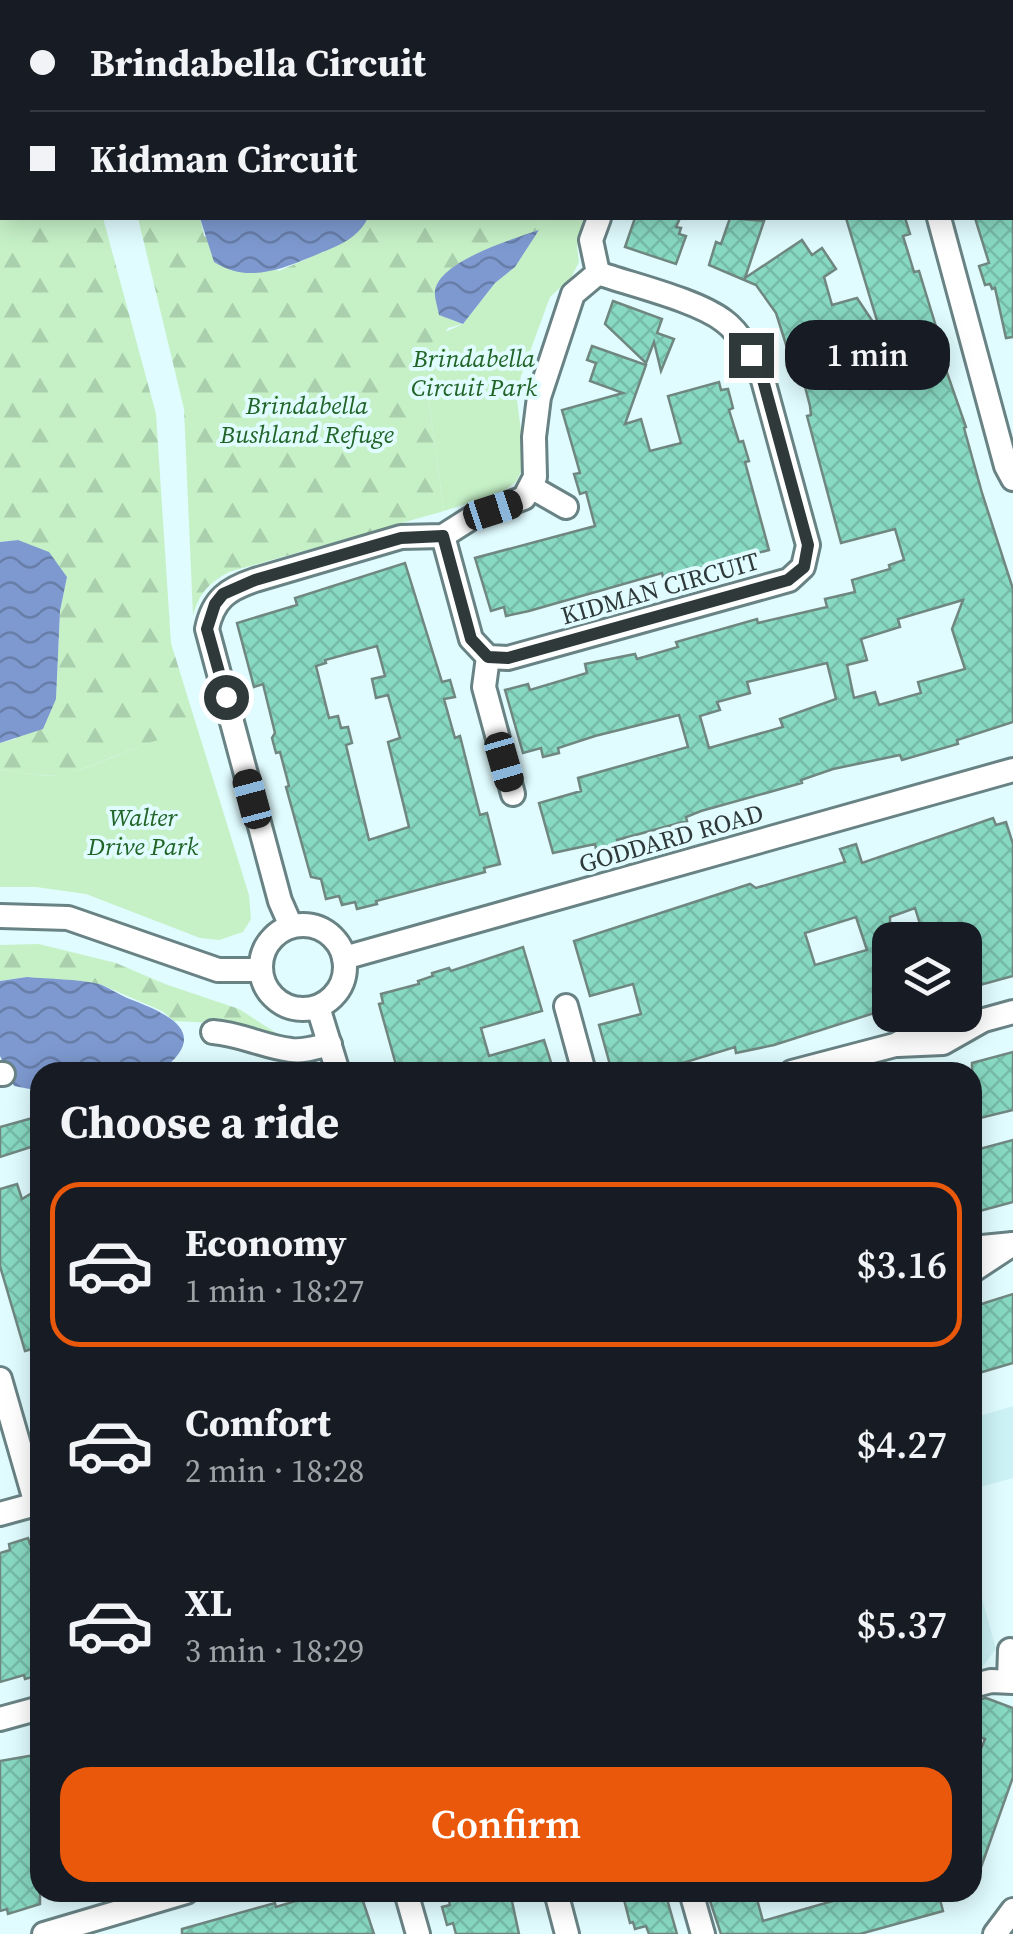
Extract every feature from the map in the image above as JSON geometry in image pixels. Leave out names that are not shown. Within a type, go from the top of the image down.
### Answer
[{"type":"street","points":[[291,926],[280,901],[207,629],[210,616],[223,594],[245,583],[401,538],[443,536],[472,517],[524,498],[535,477],[539,396],[573,294],[598,273],[591,240],[598,220]]},
{"type":"street","points":[[940,220],[1006,466],[1013,479]]},
{"type":"street","name":"KIDMAN CIRCUIT","points":[[488,657],[508,658],[788,580],[804,567],[808,545],[763,380],[751,355],[726,322],[704,310],[598,273]]},
{"type":"street","points":[[531,487],[566,506]]},
{"type":"street","points":[[443,536],[471,639],[488,657],[484,686],[513,794]]},
{"type":"street","name":"GODDARD ROAD","points":[[344,958],[1013,770]]},
{"type":"street","points":[[0,916],[68,918],[218,970],[260,970]]},
{"type":"street","points":[[291,926],[318,928],[330,934],[344,958],[343,982],[337,993],[318,1007],[305,1010],[280,1004],[262,983],[260,970],[268,943],[291,926]]},
{"type":"street","points":[[566,1006],[581,1062]]},
{"type":"street","points":[[318,1007],[335,1062]]},
{"type":"street","points":[[830,1062],[895,1045],[936,1023],[984,1020],[1013,1012]]},
{"type":"street","points":[[213,1032],[236,1034],[289,1050],[330,1044]]},
{"type":"street","points":[[982,1247],[1013,1244],[982,1264]]},
{"type":"street","points":[[0,1380],[30,1477]]},
{"type":"street","points":[[0,1514],[30,1505]]},
{"type":"street","points":[[982,1683],[1011,1682],[1010,1650]]},
{"type":"street","points":[[0,1719],[30,1711]]},
{"type":"street","points":[[44,1934],[152,1902]]},
{"type":"street","points":[[409,1902],[418,1934]]},
{"type":"street","points":[[559,1902],[568,1934]]},
{"type":"street","points":[[694,1902],[704,1934]]},
{"type":"street","points":[[995,1934],[1013,1910]]},
{"type":"shaded area","points":[[1013,1406],[1013,1478],[982,1487],[982,1415]]},
{"type":"shaded area","points":[[982,1598],[996,1649],[982,1667]]},
{"type":"green space","points":[[0,220],[104,220],[156,414],[171,643],[200,737],[164,739],[55,775],[0,770],[0,743],[15,739],[56,699],[60,611],[67,577],[18,540],[0,542]]},
{"type":"green space","name":"Brindabella Bushland Refuge","points":[[138,220],[200,220],[204,236],[279,271],[311,257],[367,220],[545,220],[539,230],[490,249],[439,315],[463,324],[448,328],[424,368],[444,511],[229,572],[206,590],[193,616],[184,409]]},
{"type":"green space","name":"Brindabella Circuit Park","points":[[545,220],[584,220],[577,246],[579,262],[571,278],[550,297],[521,376],[517,400],[523,468],[516,482],[501,493],[444,511],[424,368],[434,337],[463,324],[495,283],[515,267]]},
{"type":"green space","name":"Walter Drive Park","points":[[182,735],[200,737],[249,895],[251,919],[243,932],[219,940],[200,938],[86,894],[0,887],[0,770],[62,774]]},
{"type":"green space","points":[[39,944],[116,963],[239,1009],[281,1036],[285,1043],[234,1024],[174,1021],[162,1011],[102,985],[27,977],[0,981],[0,945]]},
{"type":"water","points":[[201,220],[367,220],[351,238],[287,266],[251,273],[214,262]]},
{"type":"water","points":[[539,230],[515,267],[495,283],[463,324],[439,315],[435,291],[449,270],[496,245]]},
{"type":"water","points":[[18,540],[49,552],[67,577],[60,611],[56,699],[43,729],[0,743],[0,542]]},
{"type":"water","points":[[27,977],[102,985],[170,1018],[184,1036],[183,1046],[170,1062],[30,1062],[30,1089],[14,1086],[0,1056],[0,981]]},
{"type":"building","points":[[634,220],[679,220],[676,227],[681,228],[679,234],[686,236],[676,264],[625,247]]},
{"type":"building","points":[[729,220],[764,221],[745,278],[802,240],[812,255],[822,248],[836,269],[824,277],[832,305],[857,298],[881,334],[847,220],[906,220],[910,234],[903,236],[914,272],[919,271],[1013,589],[1013,722],[957,740],[958,744],[902,760],[900,755],[833,769],[801,780],[802,783],[701,811],[686,817],[687,821],[617,840],[618,844],[596,849],[595,844],[553,853],[539,803],[581,791],[578,778],[688,747],[679,715],[595,736],[543,757],[541,748],[523,753],[505,690],[528,684],[530,690],[587,673],[585,664],[635,654],[637,659],[678,647],[676,642],[757,619],[758,623],[827,607],[825,599],[855,592],[852,580],[890,569],[889,565],[904,560],[895,529],[841,543],[807,416],[811,415],[810,406],[802,375],[796,376],[776,313],[756,285],[709,265],[716,242],[721,244]],"holes":[[[963,600],[952,629],[965,669],[918,682],[921,693],[879,705],[875,692],[854,698],[847,665],[867,660],[861,639],[900,627],[898,619]],[[827,663],[836,699],[780,719],[783,727],[709,748],[700,716],[720,710],[717,702],[750,693],[747,682]]]},
{"type":"building","points":[[976,220],[1013,220],[1013,337],[1006,338],[995,288],[985,285],[979,266],[989,263]]},
{"type":"building","points":[[613,301],[662,319],[657,333],[674,339],[661,371],[654,342],[646,363],[605,324]]},
{"type":"building","points":[[592,346],[646,365],[625,424],[641,419],[650,451],[681,443],[668,396],[719,382],[721,390],[728,389],[733,408],[729,410],[749,461],[745,462],[769,550],[678,574],[679,578],[664,582],[662,573],[529,611],[506,616],[504,607],[491,611],[475,558],[595,526],[586,492],[580,494],[574,474],[580,473],[562,410],[623,393],[590,381],[596,363],[587,360]]},
{"type":"building","points":[[405,563],[442,682],[450,680],[455,697],[444,699],[455,738],[460,736],[480,815],[487,813],[500,864],[484,868],[485,872],[357,909],[355,902],[342,905],[339,896],[326,899],[321,879],[311,877],[280,752],[276,753],[272,738],[275,733],[263,684],[254,687],[237,623],[297,605],[295,598]],"holes":[[[377,646],[385,676],[372,679],[376,698],[388,695],[400,738],[388,742],[409,827],[369,840],[346,745],[352,743],[348,727],[341,728],[338,716],[329,718],[316,666]]]},
{"type":"building","points":[[993,818],[996,825],[1006,822],[1013,844],[1013,976],[982,984],[982,922],[919,922],[915,908],[890,917],[890,922],[872,922],[872,1014],[736,1053],[735,1047],[686,1062],[609,1062],[599,1025],[641,1014],[633,984],[590,996],[574,941],[750,884],[756,888],[845,862],[840,849],[856,844],[862,863]],"holes":[[[856,917],[867,950],[815,965],[805,933]]]},
{"type":"building","points":[[523,947],[542,1011],[481,1028],[489,1056],[544,1040],[551,1062],[395,1062],[379,1004],[383,1003],[381,994],[419,984],[432,973],[449,968],[451,971]]},
{"type":"building","points":[[1013,1052],[1013,1110],[982,1118],[982,1062],[976,1062]]},
{"type":"building","points":[[30,1119],[30,1147],[0,1157],[0,1127]]},
{"type":"building","points":[[1013,1140],[1013,1202],[982,1210],[982,1148]]},
{"type":"building","points":[[17,1184],[22,1199],[30,1194],[30,1350],[25,1351],[0,1266],[0,1189]]},
{"type":"building","points":[[1013,1294],[1013,1363],[982,1372],[982,1304]]},
{"type":"building","points":[[28,1538],[30,1544],[30,1678],[25,1679],[24,1675],[0,1682],[0,1553],[10,1550],[9,1544]]},
{"type":"building","points":[[982,1699],[1013,1708],[1013,1777],[982,1864],[985,1739]]},
{"type":"building","points":[[30,1756],[30,1902],[40,1902],[8,1914],[7,1909],[0,1911],[0,1761]]},
{"type":"building","points":[[292,1902],[363,1902],[374,1934],[182,1934],[182,1929],[275,1903],[276,1907]]},
{"type":"building","points":[[449,1902],[512,1902],[519,1934],[456,1934],[453,1923],[447,1925],[442,1907]]},
{"type":"building","points":[[625,1902],[668,1902],[677,1934],[649,1934],[646,1926],[635,1929]]},
{"type":"building","points":[[710,1902],[758,1902],[763,1921],[829,1902],[941,1902],[943,1911],[860,1934],[721,1934]]},
{"type":"route","points":[[226,697],[207,629],[215,604],[223,594],[255,580],[401,538],[443,536],[471,639],[488,657],[508,658],[788,580],[804,567],[808,545],[763,380],[751,355]]}]
